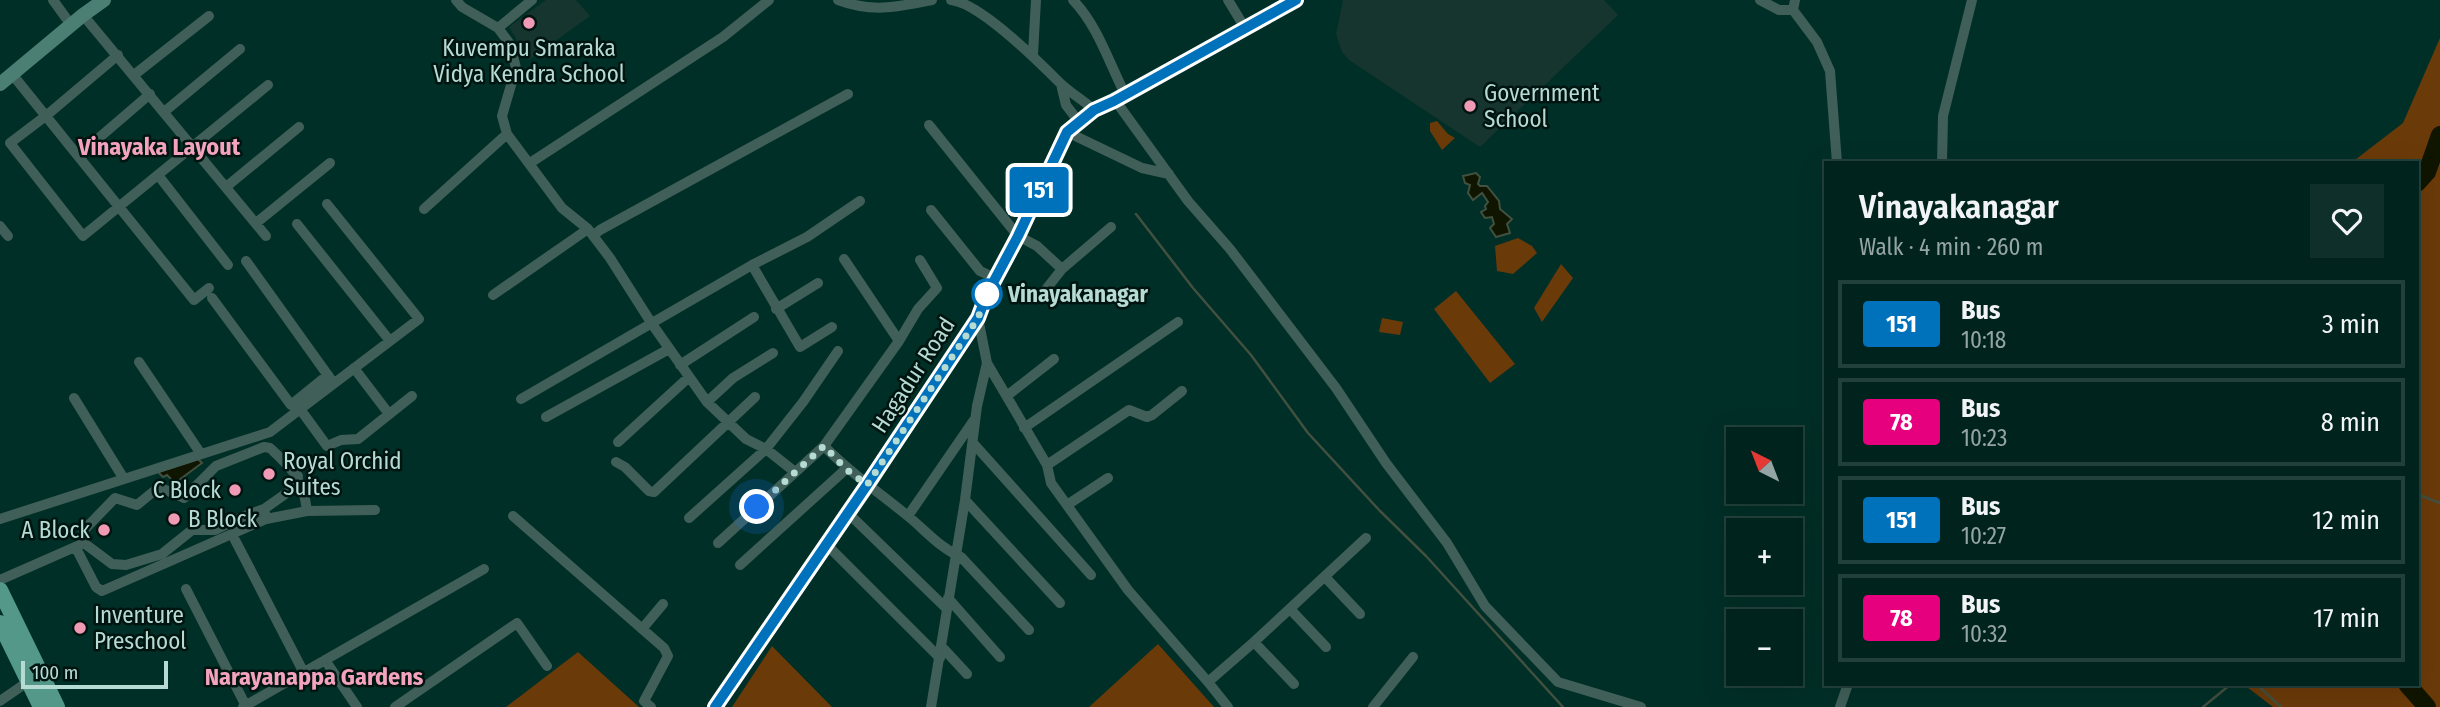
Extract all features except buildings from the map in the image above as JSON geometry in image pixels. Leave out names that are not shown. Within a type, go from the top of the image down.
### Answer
[{"type":"main road","points":[[0,590],[57,707]]},
{"type":"main road","points":[[0,623],[41,707]]},
{"type":"street","points":[[53,0],[71,25]]},
{"type":"street","points":[[456,0],[462,7],[498,28],[510,44],[516,68],[502,116],[507,134],[562,208],[590,233],[625,279],[652,324],[706,402],[747,439],[766,449],[795,472]]},
{"type":"street","points":[[498,28],[532,0]]},
{"type":"street","points":[[530,163],[723,37],[769,0]]},
{"type":"street","points":[[838,0],[857,7],[886,9],[932,0]]},
{"type":"street","points":[[951,0],[970,6],[1033,54],[1061,84],[1094,110]]},
{"type":"street","points":[[1033,54],[1036,0]]},
{"type":"street","points":[[1073,0],[1099,38],[1120,97],[1169,174],[1336,388],[1386,463],[1447,543],[1485,606],[1558,682],[1640,707]]},
{"type":"street","points":[[1228,0],[1245,28]]},
{"type":"street","name":"Hagadur Road","points":[[715,707],[978,318],[995,278],[1073,127],[1094,110],[1296,0]]},
{"type":"street","points":[[1760,0],[1779,10],[1794,5],[1817,42],[1830,71],[1837,161]]},
{"type":"street","points":[[1941,161],[1943,116],[1972,0]]},
{"type":"street","points":[[0,84],[93,6],[118,55],[266,236]]},
{"type":"street","points":[[134,75],[209,16]]},
{"type":"street","points":[[164,112],[240,50]]},
{"type":"street","points":[[118,55],[47,116],[10,143],[83,236],[268,85]]},
{"type":"street","points":[[12,74],[194,300],[210,293],[291,405],[331,379],[354,368],[419,319],[327,204]]},
{"type":"street","points":[[1061,84],[1073,127],[1142,168],[1169,174]]},
{"type":"street","points":[[79,155],[150,94]]},
{"type":"street","points":[[492,295],[590,233],[600,230],[848,94]]},
{"type":"street","points":[[929,124],[1018,236],[1037,246],[1062,269]]},
{"type":"street","points":[[226,187],[299,127]]},
{"type":"street","points":[[424,209],[507,134]]},
{"type":"street","points":[[256,223],[330,163]]},
{"type":"street","points":[[158,175],[228,265]]},
{"type":"street","points":[[521,398],[752,265],[807,237],[860,201]]},
{"type":"street","points":[[931,209],[980,271],[995,278]]},
{"type":"street","points":[[297,224],[390,341]]},
{"type":"street","points":[[0,226],[8,236]]},
{"type":"street","points":[[1043,293],[1062,269],[1111,227]]},
{"type":"street","points":[[844,259],[899,341]]},
{"type":"street","points":[[718,543],[824,446],[899,341],[918,309],[937,288],[920,260]]},
{"type":"street","points":[[246,261],[331,379]]},
{"type":"street","points":[[752,265],[800,347],[832,327]]},
{"type":"street","points":[[776,309],[818,283]]},
{"type":"street","points":[[680,365],[754,317]]},
{"type":"street","points":[[978,318],[987,363],[1047,465],[1051,483],[1128,590],[1228,707]]},
{"type":"street","points":[[1024,428],[1133,351],[1178,323]]},
{"type":"street","points":[[547,417],[669,349]]},
{"type":"street","points":[[689,518],[766,449],[838,351]]},
{"type":"street","points":[[706,402],[733,378],[773,353]]},
{"type":"street","points":[[1008,395],[1054,359]]},
{"type":"street","points":[[139,362],[201,454]]},
{"type":"street","points":[[931,707],[987,363]]},
{"type":"street","points":[[354,368],[389,414]]},
{"type":"street","points":[[618,442],[689,377]]},
{"type":"street","points":[[0,519],[270,432],[300,409],[331,379]]},
{"type":"street","points":[[1047,465],[1129,410],[1152,415],[1182,391]]},
{"type":"street","points":[[300,409],[327,446],[341,440],[358,439],[412,396]]},
{"type":"street","points":[[616,462],[625,467],[649,491],[654,492],[755,397]]},
{"type":"street","points":[[74,398],[124,479]]},
{"type":"street","points":[[908,516],[976,418]]},
{"type":"street","points":[[974,443],[1091,575]]},
{"type":"street","points":[[824,446],[846,469],[950,552],[961,556],[1029,630]]},
{"type":"street","points":[[298,476],[291,490],[265,514],[102,591],[96,587],[80,545],[83,532],[115,498],[136,505],[159,487],[184,498],[209,471],[264,447],[270,449],[298,476],[305,491],[307,511]]},
{"type":"street","points":[[740,565],[846,469]]},
{"type":"street","points":[[1067,505],[1108,478]]},
{"type":"street","points":[[965,500],[1060,603]]},
{"type":"street","points":[[80,545],[113,564],[126,565],[163,554],[192,530],[215,530],[242,517],[307,511],[375,510]]},
{"type":"street","points":[[848,513],[1000,657]]},
{"type":"street","points":[[513,516],[664,648],[668,656],[644,701],[651,707]]},
{"type":"street","points":[[1208,682],[1366,538]]},
{"type":"street","points":[[235,540],[304,673]]},
{"type":"street","points":[[826,544],[940,658]]},
{"type":"street","points":[[0,580],[80,545]]},
{"type":"street","points":[[186,589],[248,706],[484,569]]},
{"type":"street","points":[[1325,577],[1360,614]]},
{"type":"street","points":[[642,629],[663,604]]},
{"type":"street","points":[[1290,609],[1326,647]]},
{"type":"street","points":[[395,707],[517,623],[547,666]]},
{"type":"street","points":[[1254,642],[1294,684]]},
{"type":"street","points":[[941,646],[967,674]]},
{"type":"street","points":[[1373,707],[1413,657]]},
{"type":"street","points":[[325,660],[357,707]]},
{"type":"street","points":[[0,701],[29,681]]},
{"type":"street","points":[[1840,707],[1847,686]]},
{"type":"shaded area","points":[[546,0],[576,0],[590,16],[529,60],[509,27]]},
{"type":"shaded area","name":"Government School","points":[[1343,0],[1604,0],[1618,15],[1480,147],[1349,60],[1342,52],[1336,34]]},
{"type":"shaded area","points":[[2440,38],[2440,707],[2273,707],[2246,686],[2419,686],[2419,161],[2354,161],[2403,123]]},
{"type":"shaded area","points":[[1437,121],[1455,138],[1442,150],[1430,131],[1430,123]]},
{"type":"shaded area","points":[[1476,173],[1480,177],[1478,184],[1487,186],[1499,201],[1500,209],[1512,219],[1507,224],[1510,233],[1496,237],[1490,228],[1494,224],[1492,217],[1485,218],[1481,212],[1486,209],[1488,202],[1482,193],[1473,200],[1468,193],[1470,185],[1465,183],[1463,176]]},
{"type":"shaded area","points":[[1518,238],[1532,246],[1537,253],[1513,274],[1497,271],[1495,246]]},
{"type":"shaded area","points":[[1561,264],[1573,278],[1542,322],[1534,308]]},
{"type":"shaded area","points":[[1456,291],[1515,364],[1490,383],[1434,309]]},
{"type":"shaded area","points":[[1382,318],[1403,322],[1400,335],[1379,332]]},
{"type":"shaded area","points":[[198,459],[202,463],[175,483],[167,475],[163,477],[158,472]]},
{"type":"shaded area","points":[[1158,644],[1214,707],[1089,707]]},
{"type":"shaded area","points":[[772,646],[832,707],[732,707]]},
{"type":"shaded area","points":[[578,652],[639,707],[506,707]]},
{"type":"waterway","points":[[2419,181],[2427,172],[2440,135]]},
{"type":"waterway","points":[[1136,214],[1193,288],[1251,355],[1308,433],[1426,556],[1563,707]]},
{"type":"waterway","points":[[2419,495],[2440,503]]},
{"type":"waterway","points":[[2203,707],[2229,686]]},
{"type":"waterway","points":[[2258,686],[2281,707]]},
{"type":"waterway","points":[[2409,686],[2427,707]]},
{"type":"bus line","name":"151","points":[[715,707],[786,606],[978,318],[987,294],[1018,236],[1067,132],[1094,110],[1296,0]]},
{"type":"place","name":"Kuvempu Smaraka Vidya Kendra School","points":[[529,23]]},
{"type":"place","name":"Government School","points":[[1470,106]]},
{"type":"place","name":"Vinayakanagar","points":[[987,294]]},
{"type":"place","name":"Royal Orchid Suites","points":[[269,474]]},
{"type":"place","name":"C Block","points":[[235,490]]},
{"type":"place","name":"B Block","points":[[174,519]]},
{"type":"place","name":"A Block","points":[[104,530]]},
{"type":"place","name":"Inventure Preschool","points":[[80,628]]},
{"type":"district","name":"Vinayaka Layout","points":[[159,147]]},
{"type":"district","name":"Narayanappa Gardens","points":[[314,677]]},
{"type":"route","points":[[757,507],[824,446],[846,469],[867,485],[978,318],[987,294]]}]
